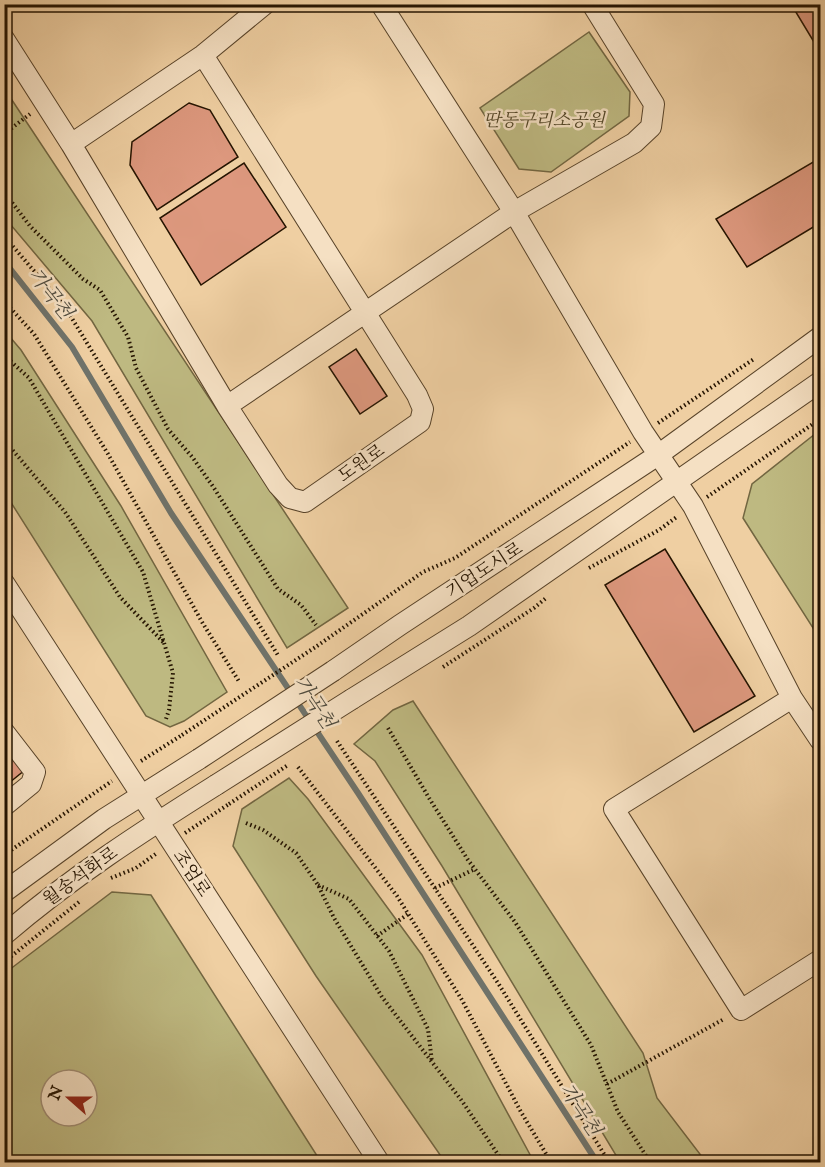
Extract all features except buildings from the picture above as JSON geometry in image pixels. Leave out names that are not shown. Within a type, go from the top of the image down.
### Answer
[{"type":"street","points":[[71,144],[203,55],[265,4]]},
{"type":"street","points":[[381,4],[514,212],[637,422],[693,506],[792,698],[820,740]]},
{"type":"street","points":[[227,406],[514,212],[634,143],[651,127],[654,104],[592,4]]},
{"type":"street","name":"도원로","points":[[4,39],[71,144],[227,406],[278,485],[290,498],[305,502],[420,422],[423,409],[417,395],[203,55]]},
{"type":"street","name":"기업도시로","points":[[141,794],[199,759],[658,455],[820,337]]},
{"type":"street","name":"기업도시로","points":[[159,821],[435,649],[820,382]]},
{"type":"street","name":"조엄로","points":[[4,583],[379,1162]]},
{"type":"street","points":[[792,698],[614,809],[741,1010],[820,960]]},
{"type":"street","points":[[4,732],[35,772],[31,784],[4,806]]},
{"type":"street","name":"월송석화로","points":[[4,892],[141,794]]},
{"type":"street","name":"월송석화로","points":[[4,935],[38,906],[159,821]]},
{"type":"path","points":[[4,134],[33,112]]},
{"type":"path","points":[[4,192],[30,226],[83,279],[100,290],[128,337],[136,368],[168,429],[193,458],[214,488],[278,589],[301,605],[316,625]]},
{"type":"path","points":[[4,236],[65,307],[279,657]]},
{"type":"path","points":[[4,301],[34,334],[108,454],[202,622],[240,683]]},
{"type":"path","points":[[675,411],[762,353]]},
{"type":"path","points":[[4,355],[29,378],[143,572],[173,673],[166,719]]},
{"type":"path","points":[[723,486],[820,419]]},
{"type":"path","points":[[4,440],[65,512],[120,597],[165,645]]},
{"type":"path","points":[[163,747],[317,646],[423,572],[455,558],[610,456]]},
{"type":"path","points":[[388,728],[474,869],[515,922],[591,1045],[618,1113],[650,1162]]},
{"type":"path","points":[[337,741],[498,983],[609,1162]]},
{"type":"path","points":[[298,767],[397,896],[462,1000],[550,1162]]},
{"type":"path","points":[[4,855],[90,796]]},
{"type":"path","points":[[208,819],[229,804]]},
{"type":"path","points":[[246,823],[263,830],[296,853],[318,885],[333,918],[381,997],[462,1101],[503,1162]]},
{"type":"path","points":[[108,879],[136,868]]},
{"type":"path","points":[[435,888],[474,869]]},
{"type":"path","points":[[318,885],[349,899],[389,951],[428,1029],[432,1063]]},
{"type":"path","points":[[4,962],[81,901]]},
{"type":"path","points":[[377,936],[408,914]]},
{"type":"path","points":[[607,1084],[741,1010]]},
{"type":"green space","name":"딴동구리소공원","points":[[589,32],[630,92],[629,116],[551,172],[519,169],[480,108]]},
{"type":"green space","points":[[4,88],[348,608],[287,648],[92,321],[5,218]]},
{"type":"green space","points":[[4,330],[21,350],[121,506],[227,692],[184,721],[170,727],[146,716],[5,493]]},
{"type":"green space","points":[[820,430],[820,639],[743,518],[752,484]]},
{"type":"green space","points":[[413,701],[643,1053],[657,1098],[706,1162],[620,1162],[442,866],[375,761],[354,744],[393,710]]},
{"type":"green space","points":[[289,778],[308,799],[422,955],[534,1162],[445,1162],[316,976],[233,846],[242,809]]},
{"type":"green space","points":[[112,892],[151,895],[321,1162],[5,1162],[5,973]]},
{"type":"waterway","name":"가곡천","points":[[4,261],[72,347],[171,513],[358,793],[597,1162]]}]
